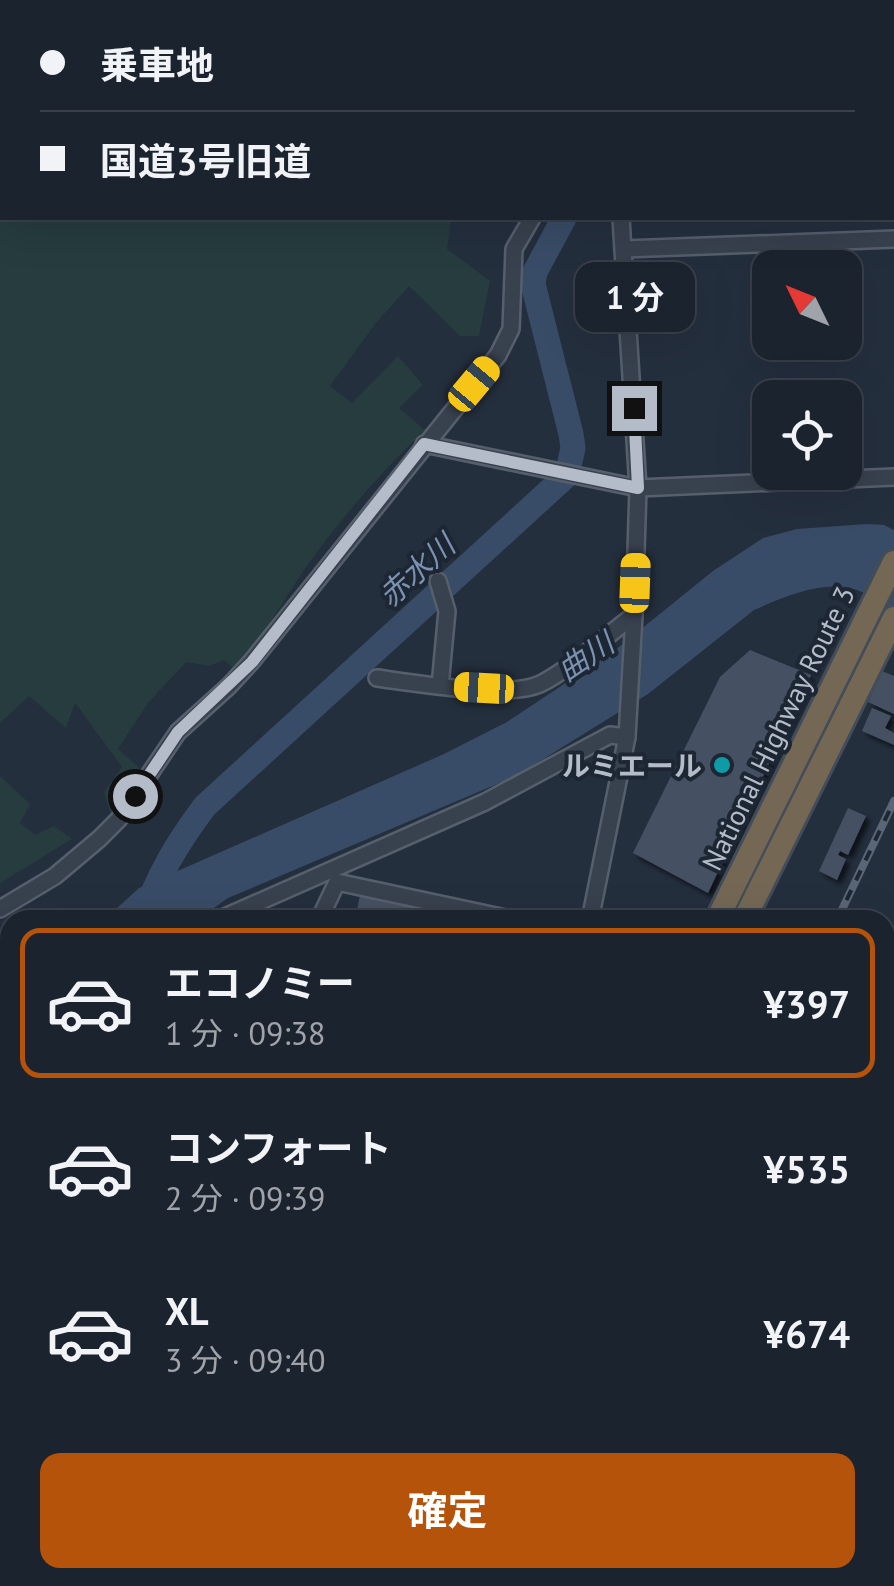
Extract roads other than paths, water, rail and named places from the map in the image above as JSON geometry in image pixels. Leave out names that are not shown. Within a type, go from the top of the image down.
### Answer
[{"type":"highway","name":"National Highway Route 3","points":[[722,910],[894,562]]},
{"type":"highway","name":"National Highway Route 3","points":[[749,910],[894,618]]},
{"type":"street","points":[[0,909],[55,876],[119,819],[178,732],[252,662],[498,354],[509,336],[514,250],[531,220]]},
{"type":"street","points":[[592,910],[627,738],[634,624],[638,488],[621,220]]},
{"type":"street","points":[[624,248],[894,239]]},
{"type":"street","points":[[424,444],[638,488],[894,477]]},
{"type":"street","points":[[438,581],[447,611],[440,686]]},
{"type":"street","points":[[376,678],[522,690],[541,684],[634,624]]},
{"type":"street","points":[[241,910],[485,802],[610,734],[627,738]]},
{"type":"street","points":[[324,910],[337,882],[468,910]]},
{"type":"water","points":[[867,524],[894,530],[894,609],[844,587],[818,588],[778,600],[754,610],[648,694],[516,776],[228,898],[211,910],[115,910],[139,888],[444,754],[507,722],[614,651],[713,571],[763,538],[797,529]]},
{"type":"waterway","name":"赤水川","points":[[147,910],[169,860],[205,806],[567,475],[573,448],[571,434],[533,284],[535,272],[563,220]]},
{"type":"railway","points":[[842,910],[894,801]]},
{"type":"place","name":"ルミエール","points":[[722,765]]},
{"type":"water label","name":"曲川","points":[[585,656]]}]
